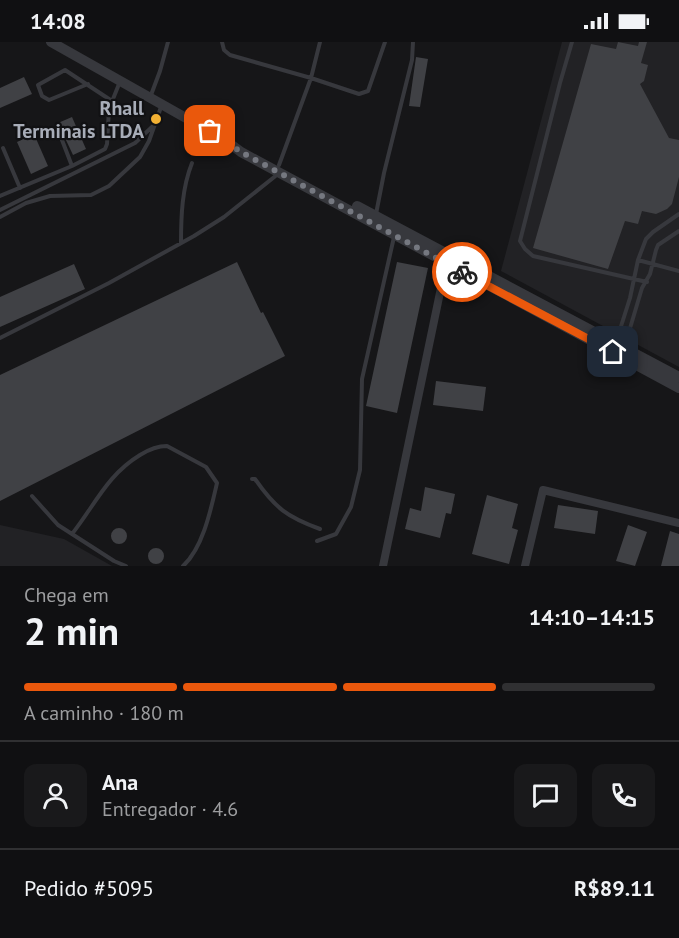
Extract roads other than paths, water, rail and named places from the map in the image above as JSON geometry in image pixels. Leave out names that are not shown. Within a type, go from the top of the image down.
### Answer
[{"type":"street","points":[[51,42],[225,140],[243,146],[280,169],[618,350],[679,388]]},
{"type":"street","points":[[375,220],[395,236],[447,259]]},
{"type":"street","points":[[383,566],[447,259]]},
{"type":"street","points":[[618,350],[679,377]]},
{"type":"street","points":[[525,566],[543,490],[679,523]]},
{"type":"lane","points":[[150,96],[168,42]]},
{"type":"lane","points":[[222,42],[224,50],[230,55],[359,94],[368,91],[385,42]]},
{"type":"lane","points":[[0,338],[181,244],[224,217],[280,169],[311,78],[320,42]]},
{"type":"lane","points":[[375,220],[384,173],[412,60],[413,42]]},
{"type":"lane","points":[[572,42],[520,241],[533,256],[647,282]]},
{"type":"lane","points":[[88,84],[49,100],[42,96],[38,85],[65,70],[88,84],[112,101]]},
{"type":"lane","points":[[0,196],[72,166],[105,149],[107,120],[120,80]]},
{"type":"lane","points":[[0,217],[26,203],[50,196],[91,195],[110,186],[140,157],[149,141],[162,103]]},
{"type":"lane","points":[[0,210],[135,143],[154,125]]},
{"type":"lane","points":[[57,127],[72,166]]},
{"type":"lane","points":[[3,148],[20,188]]},
{"type":"lane","points":[[181,244],[182,208],[187,176],[192,164]]},
{"type":"lane","points":[[618,350],[638,260],[646,239],[679,214]]},
{"type":"lane","points":[[618,350],[642,288],[647,282],[658,245],[679,231]]},
{"type":"lane","points":[[317,541],[336,534],[351,507],[360,470],[362,379],[395,236]]},
{"type":"lane","points":[[638,260],[679,271]]},
{"type":"lane","points":[[630,298],[638,300]]},
{"type":"lane","points":[[72,534],[102,488],[128,462],[160,446],[167,446],[206,468],[217,483],[204,529],[189,560],[183,566]]},
{"type":"lane","points":[[252,479],[255,479],[270,501],[284,512],[320,529]]},
{"type":"lane","points":[[32,496],[58,525],[114,561],[126,566]]},
{"type":"place","name":"Rhall Terminais LTDA","points":[[156,119]]}]
